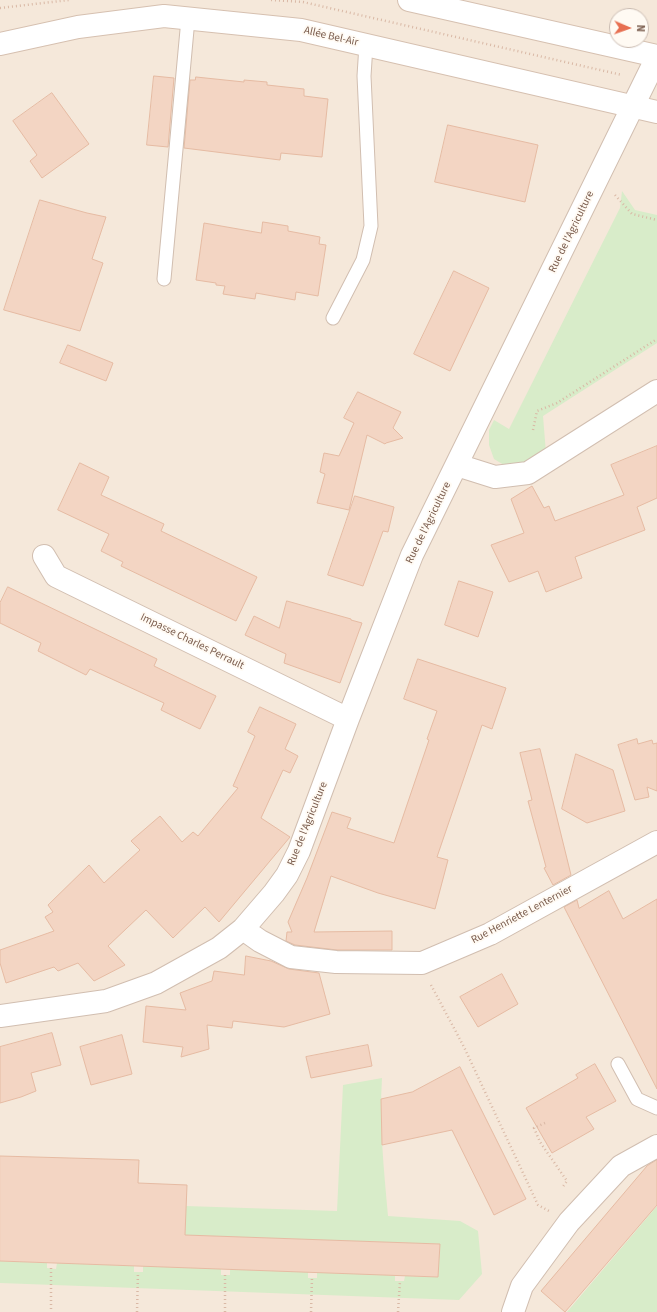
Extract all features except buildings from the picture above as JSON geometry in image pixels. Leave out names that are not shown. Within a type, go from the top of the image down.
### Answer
[{"type":"street","points":[[409,0],[657,57]]},
{"type":"street","name":"Allée Bel-Air","points":[[0,44],[78,27],[164,16],[188,18],[301,30],[657,112]]},
{"type":"street","name":"Rue de l'Agriculture","points":[[0,1016],[106,1001],[156,983],[219,948],[243,928],[274,893],[287,875],[300,851],[348,719],[412,555],[657,57]]},
{"type":"street","points":[[457,465],[495,477],[528,473],[657,390]]},
{"type":"street","name":"Impasse Charles Perrault","points":[[44,556],[56,576],[348,719]]},
{"type":"street","name":"Rue Henriette Lenternier","points":[[243,928],[260,941],[291,957],[336,962],[422,963],[490,934],[657,842]]},
{"type":"street","points":[[513,1312],[522,1286],[569,1222],[621,1166],[657,1146]]},
{"type":"lane","points":[[164,279],[188,18]]},
{"type":"lane","points":[[333,318],[363,260],[371,226],[364,76],[366,46]]},
{"type":"lane","points":[[618,1064],[637,1099],[657,1108]]},
{"type":"path","points":[[0,8],[69,0]]},
{"type":"path","points":[[271,0],[303,2],[646,81]]},
{"type":"path","points":[[615,196],[632,214],[657,220]]},
{"type":"path","points":[[534,430],[537,411],[556,403],[657,339]]},
{"type":"path","points":[[429,980],[464,1047],[538,1205],[569,1222]]},
{"type":"path","points":[[545,1123],[534,1128],[540,1142],[567,1181],[562,1188]]},
{"type":"path","points":[[51,1268],[51,1312]]},
{"type":"path","points":[[137,1312],[138,1272]]},
{"type":"path","points":[[225,1275],[225,1312]]},
{"type":"path","points":[[311,1312],[312,1278]]},
{"type":"path","points":[[398,1312],[400,1281]]},
{"type":"shaded area","points":[[0,0],[657,0],[657,1312],[0,1312]]},
{"type":"green space","points":[[622,191],[635,210],[657,215],[657,343],[543,416],[546,453],[525,464],[504,465],[494,459],[489,445],[489,430],[494,420],[509,429],[620,208]]},
{"type":"green space","points":[[382,1078],[382,1130],[388,1216],[460,1221],[478,1231],[482,1274],[459,1300],[0,1283],[0,1261],[47,1263],[47,1268],[56,1269],[57,1263],[134,1266],[134,1272],[143,1272],[143,1266],[221,1269],[221,1275],[230,1275],[230,1269],[308,1272],[308,1278],[317,1278],[317,1272],[395,1275],[395,1281],[404,1281],[405,1276],[438,1277],[440,1244],[185,1235],[186,1206],[337,1211],[343,1085]]},
{"type":"green space","points":[[657,1206],[657,1312],[567,1312]]}]
